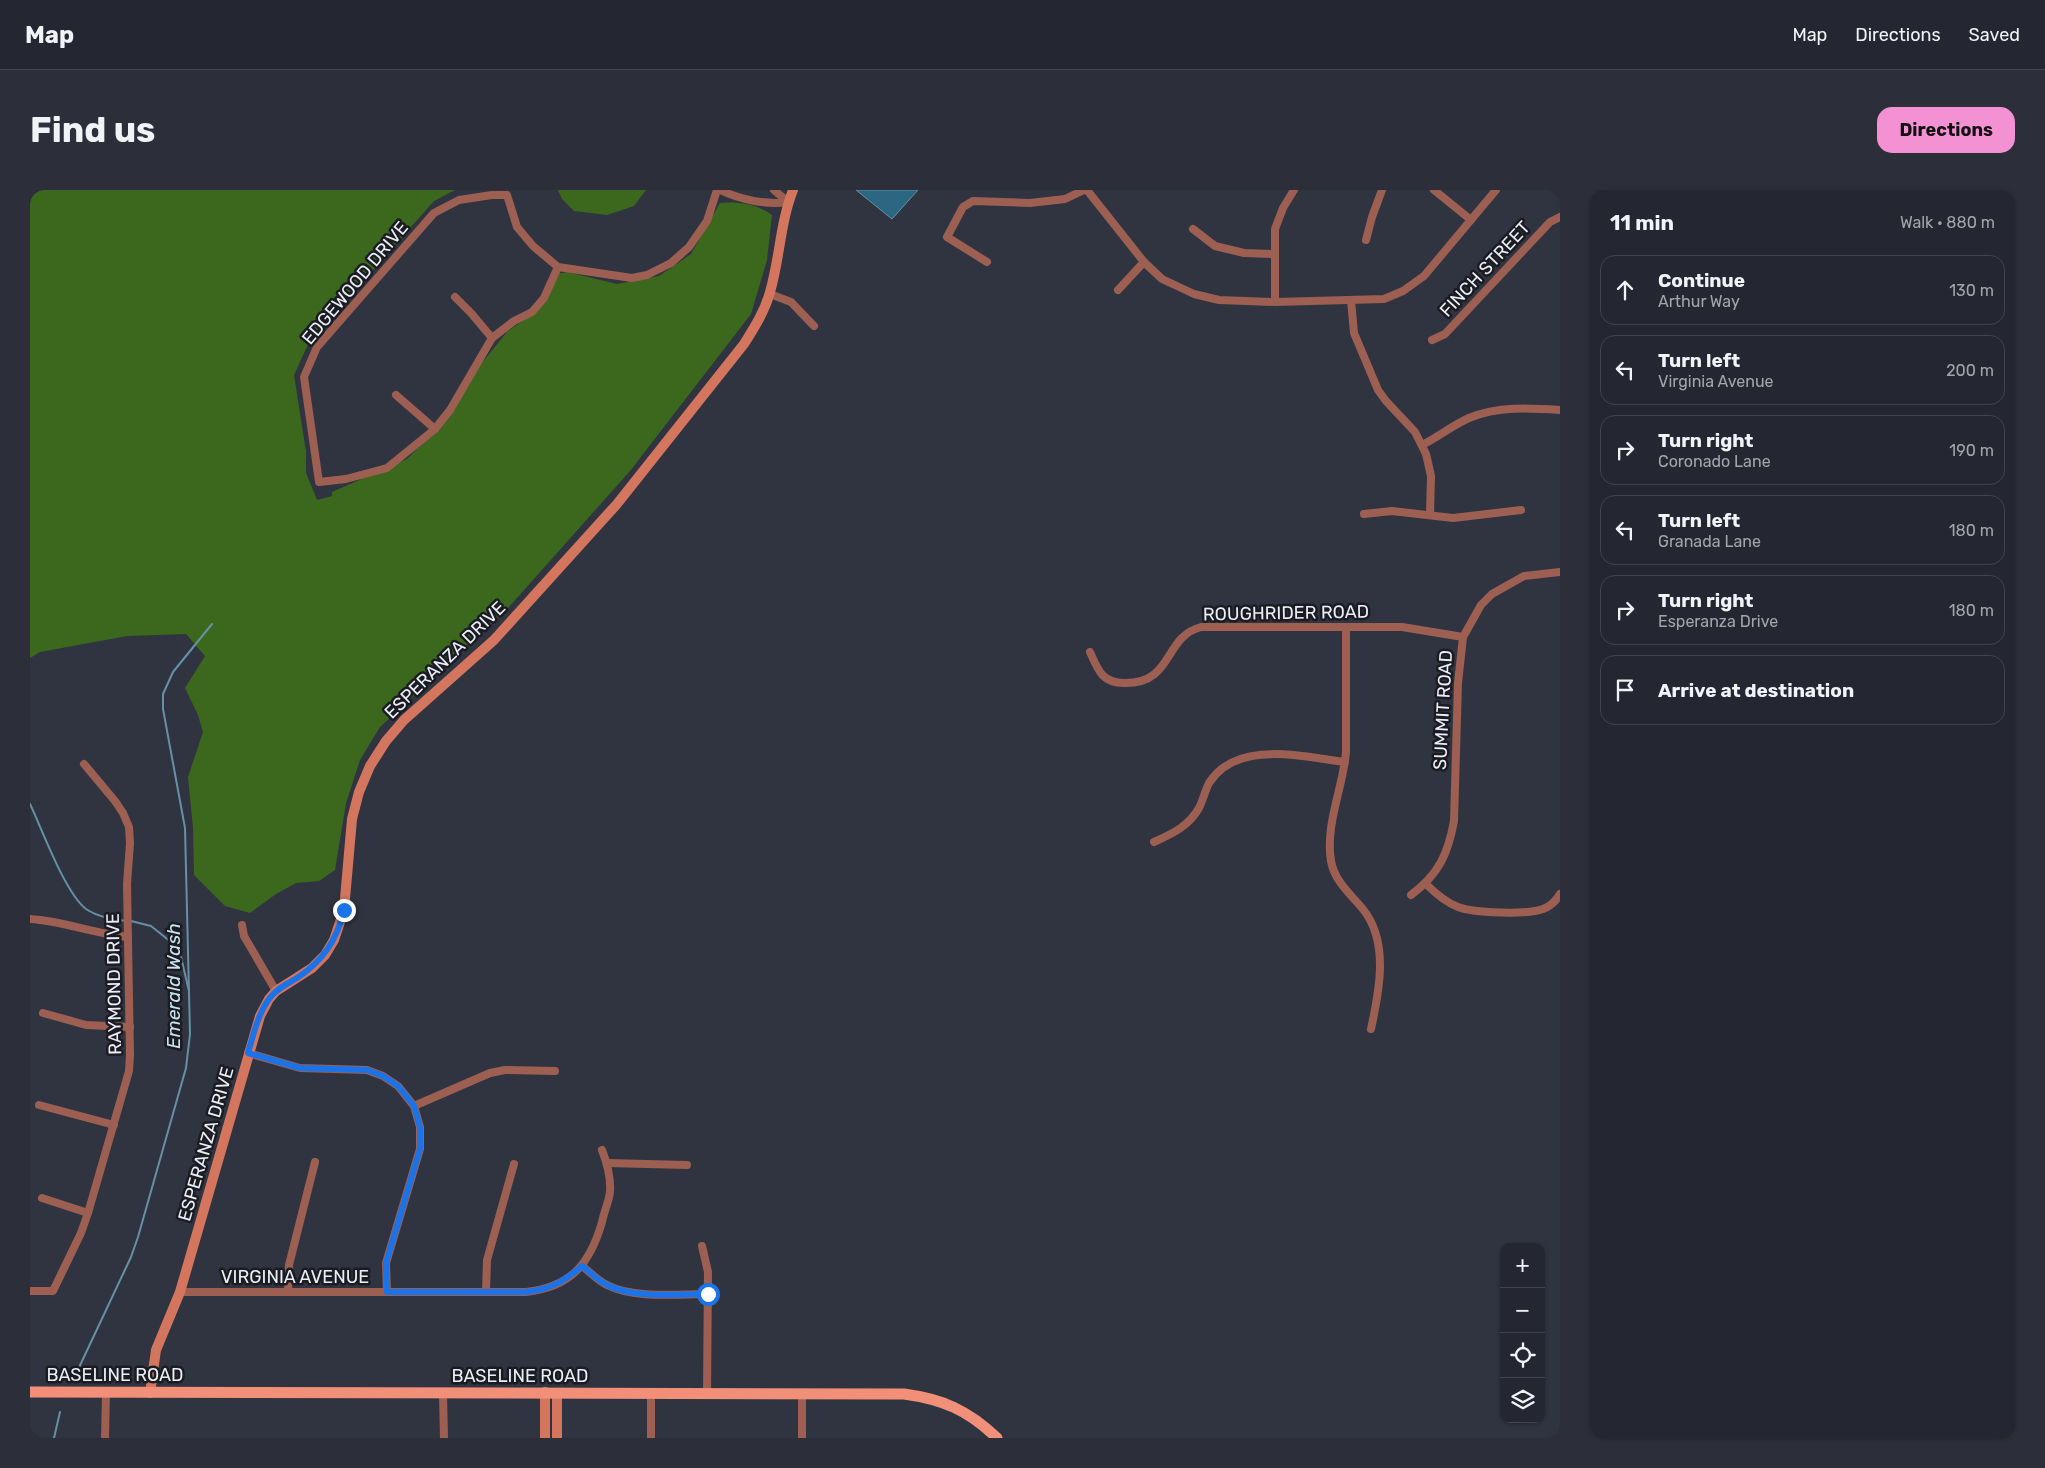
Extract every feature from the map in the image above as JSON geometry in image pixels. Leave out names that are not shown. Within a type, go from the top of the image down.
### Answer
[{"type":"main road","name":"ESPERANZA DRIVE","points":[[150,1393],[156,1350],[180,1292],[214,1179],[248,1053],[265,1006],[276,991],[312,968],[324,955],[338,932],[344,910],[352,819],[358,792],[370,766],[386,741],[404,720],[494,640],[617,504],[744,344],[755,327],[770,294],[788,202],[793,190]]},
{"type":"main road","name":"BASELINE ROAD","points":[[30,1392],[904,1394],[928,1398],[960,1410],[985,1427],[997,1438]]},
{"type":"main road","points":[[545,1392],[545,1438]]},
{"type":"main road","points":[[557,1393],[557,1438]]},
{"type":"street","points":[[396,395],[435,429],[450,410],[492,338],[514,321],[532,312],[544,298],[558,267],[632,278],[655,271],[671,263],[689,247],[707,221],[719,190],[732,196],[744,194],[770,204],[788,202]]},
{"type":"street","points":[[774,190],[788,202]]},
{"type":"street","points":[[987,262],[947,237],[963,207],[973,202],[1030,203],[1065,199],[1084,190]]},
{"type":"street","points":[[1087,190],[1144,262],[1162,279],[1194,294],[1219,300],[1275,302],[1384,299],[1403,291],[1424,276],[1496,190]]},
{"type":"street","points":[[1275,302],[1275,229],[1283,208],[1294,190]]},
{"type":"street","points":[[1366,240],[1382,190]]},
{"type":"street","points":[[1434,190],[1471,220]]},
{"type":"street","name":"EDGEWOOD DRIVE","points":[[435,429],[387,468],[346,479],[319,482],[304,377],[317,347],[434,213],[458,200],[492,195],[507,195],[517,227],[533,246],[558,267]]},
{"type":"street","name":"FINCH STREET","points":[[1432,340],[1445,334],[1550,222],[1560,217]]},
{"type":"street","points":[[1193,228],[1215,246],[1244,253],[1275,254]]},
{"type":"street","points":[[1118,290],[1144,262]]},
{"type":"street","points":[[770,294],[791,302],[814,326]]},
{"type":"street","points":[[454,297],[471,313],[492,338]]},
{"type":"street","points":[[1351,300],[1354,333],[1378,390],[1415,432],[1430,466],[1430,515]]},
{"type":"street","points":[[1422,445],[1467,419],[1491,410],[1509,408],[1560,410]]},
{"type":"street","points":[[1364,514],[1392,511],[1453,518],[1521,510]]},
{"type":"street","name":"SUMMIT ROAD","points":[[1411,895],[1426,884],[1444,859],[1454,821],[1458,683],[1462,637],[1482,605],[1492,594],[1524,576],[1560,572]]},
{"type":"street","points":[[1346,626],[1345,762],[1329,844],[1332,863],[1339,880],[1349,895],[1368,916],[1376,935],[1379,952],[1379,983],[1371,1029]]},
{"type":"street","name":"ROUGHRIDER ROAD","points":[[1090,652],[1099,672],[1104,678],[1112,682],[1137,683],[1156,674],[1185,633],[1200,627],[1402,627],[1462,637]]},
{"type":"street","points":[[1154,842],[1186,825],[1198,808],[1213,778],[1235,761],[1274,754],[1345,762]]},
{"type":"street","name":"RAYMOND DRIVE","points":[[30,1291],[54,1291],[82,1233],[129,1071],[129,828],[124,813],[115,800],[84,764]]},
{"type":"street","points":[[1426,884],[1442,898],[1456,906],[1474,911],[1532,912],[1545,909],[1554,903],[1560,894]]},
{"type":"street","points":[[30,919],[49,920],[104,935],[128,937]]},
{"type":"street","points":[[242,925],[244,936],[276,991]]},
{"type":"street","points":[[43,1013],[86,1026],[130,1027]]},
{"type":"street","points":[[248,1053],[300,1068],[367,1070],[383,1076],[398,1086],[414,1106],[420,1127],[420,1149],[386,1263],[387,1292]]},
{"type":"street","points":[[414,1106],[490,1073],[505,1070],[555,1071]]},
{"type":"street","points":[[39,1105],[114,1125]]},
{"type":"street","name":"VIRGINIA AVENUE","points":[[180,1292],[526,1292],[545,1290],[563,1281],[582,1266],[596,1244],[610,1192],[607,1163],[602,1150]]},
{"type":"street","points":[[288,1292],[289,1265],[315,1162]]},
{"type":"street","points":[[607,1163],[687,1165]]},
{"type":"street","points":[[486,1292],[487,1260],[514,1164]]},
{"type":"street","points":[[42,1198],[88,1213]]},
{"type":"street","points":[[702,1246],[708,1272],[708,1394]]},
{"type":"street","points":[[582,1266],[605,1284],[620,1291],[708,1294]]},
{"type":"street","points":[[105,1438],[106,1392]]},
{"type":"street","points":[[443,1394],[444,1438]]},
{"type":"street","points":[[651,1394],[651,1438]]},
{"type":"street","points":[[802,1394],[802,1438]]},
{"type":"green space","points":[[30,190],[455,190],[434,201],[309,342],[294,375],[306,452],[306,473],[317,500],[332,496],[332,492],[407,459],[441,425],[473,374],[507,332],[532,314],[558,274],[567,272],[617,284],[659,276],[691,254],[720,203],[747,204],[760,208],[772,215],[767,260],[751,314],[630,471],[508,608],[380,727],[360,760],[346,803],[335,870],[319,881],[296,883],[276,894],[250,913],[225,906],[194,875],[193,828],[188,777],[203,732],[198,715],[185,688],[205,656],[186,634],[127,636],[40,652],[30,658]]},
{"type":"green space","points":[[558,190],[646,190],[634,206],[607,215],[574,211],[562,199]]},
{"type":"water","points":[[856,190],[918,190],[892,219]]},
{"type":"waterway","name":"Emerald Wash","points":[[75,1376],[131,1257],[186,1068],[190,1034],[185,828],[163,709],[163,694],[173,672],[212,624]]},
{"type":"waterway","points":[[30,804],[62,875],[78,901],[95,914],[126,921]]},
{"type":"waterway","points":[[131,921],[151,926],[171,942]]},
{"type":"waterway","name":"Emerald Wash","points":[[181,957],[189,991]]},
{"type":"waterway","name":"Emerald Wash","points":[[54,1438],[60,1412]]},
{"type":"route","points":[[344,910],[341,925],[324,955],[312,968],[276,991],[269,999],[256,1026],[248,1053],[300,1068],[367,1070],[383,1076],[398,1086],[414,1106],[420,1127],[420,1149],[386,1263],[387,1292],[526,1292],[545,1290],[563,1281],[582,1266],[605,1284],[620,1291],[708,1294]]}]
